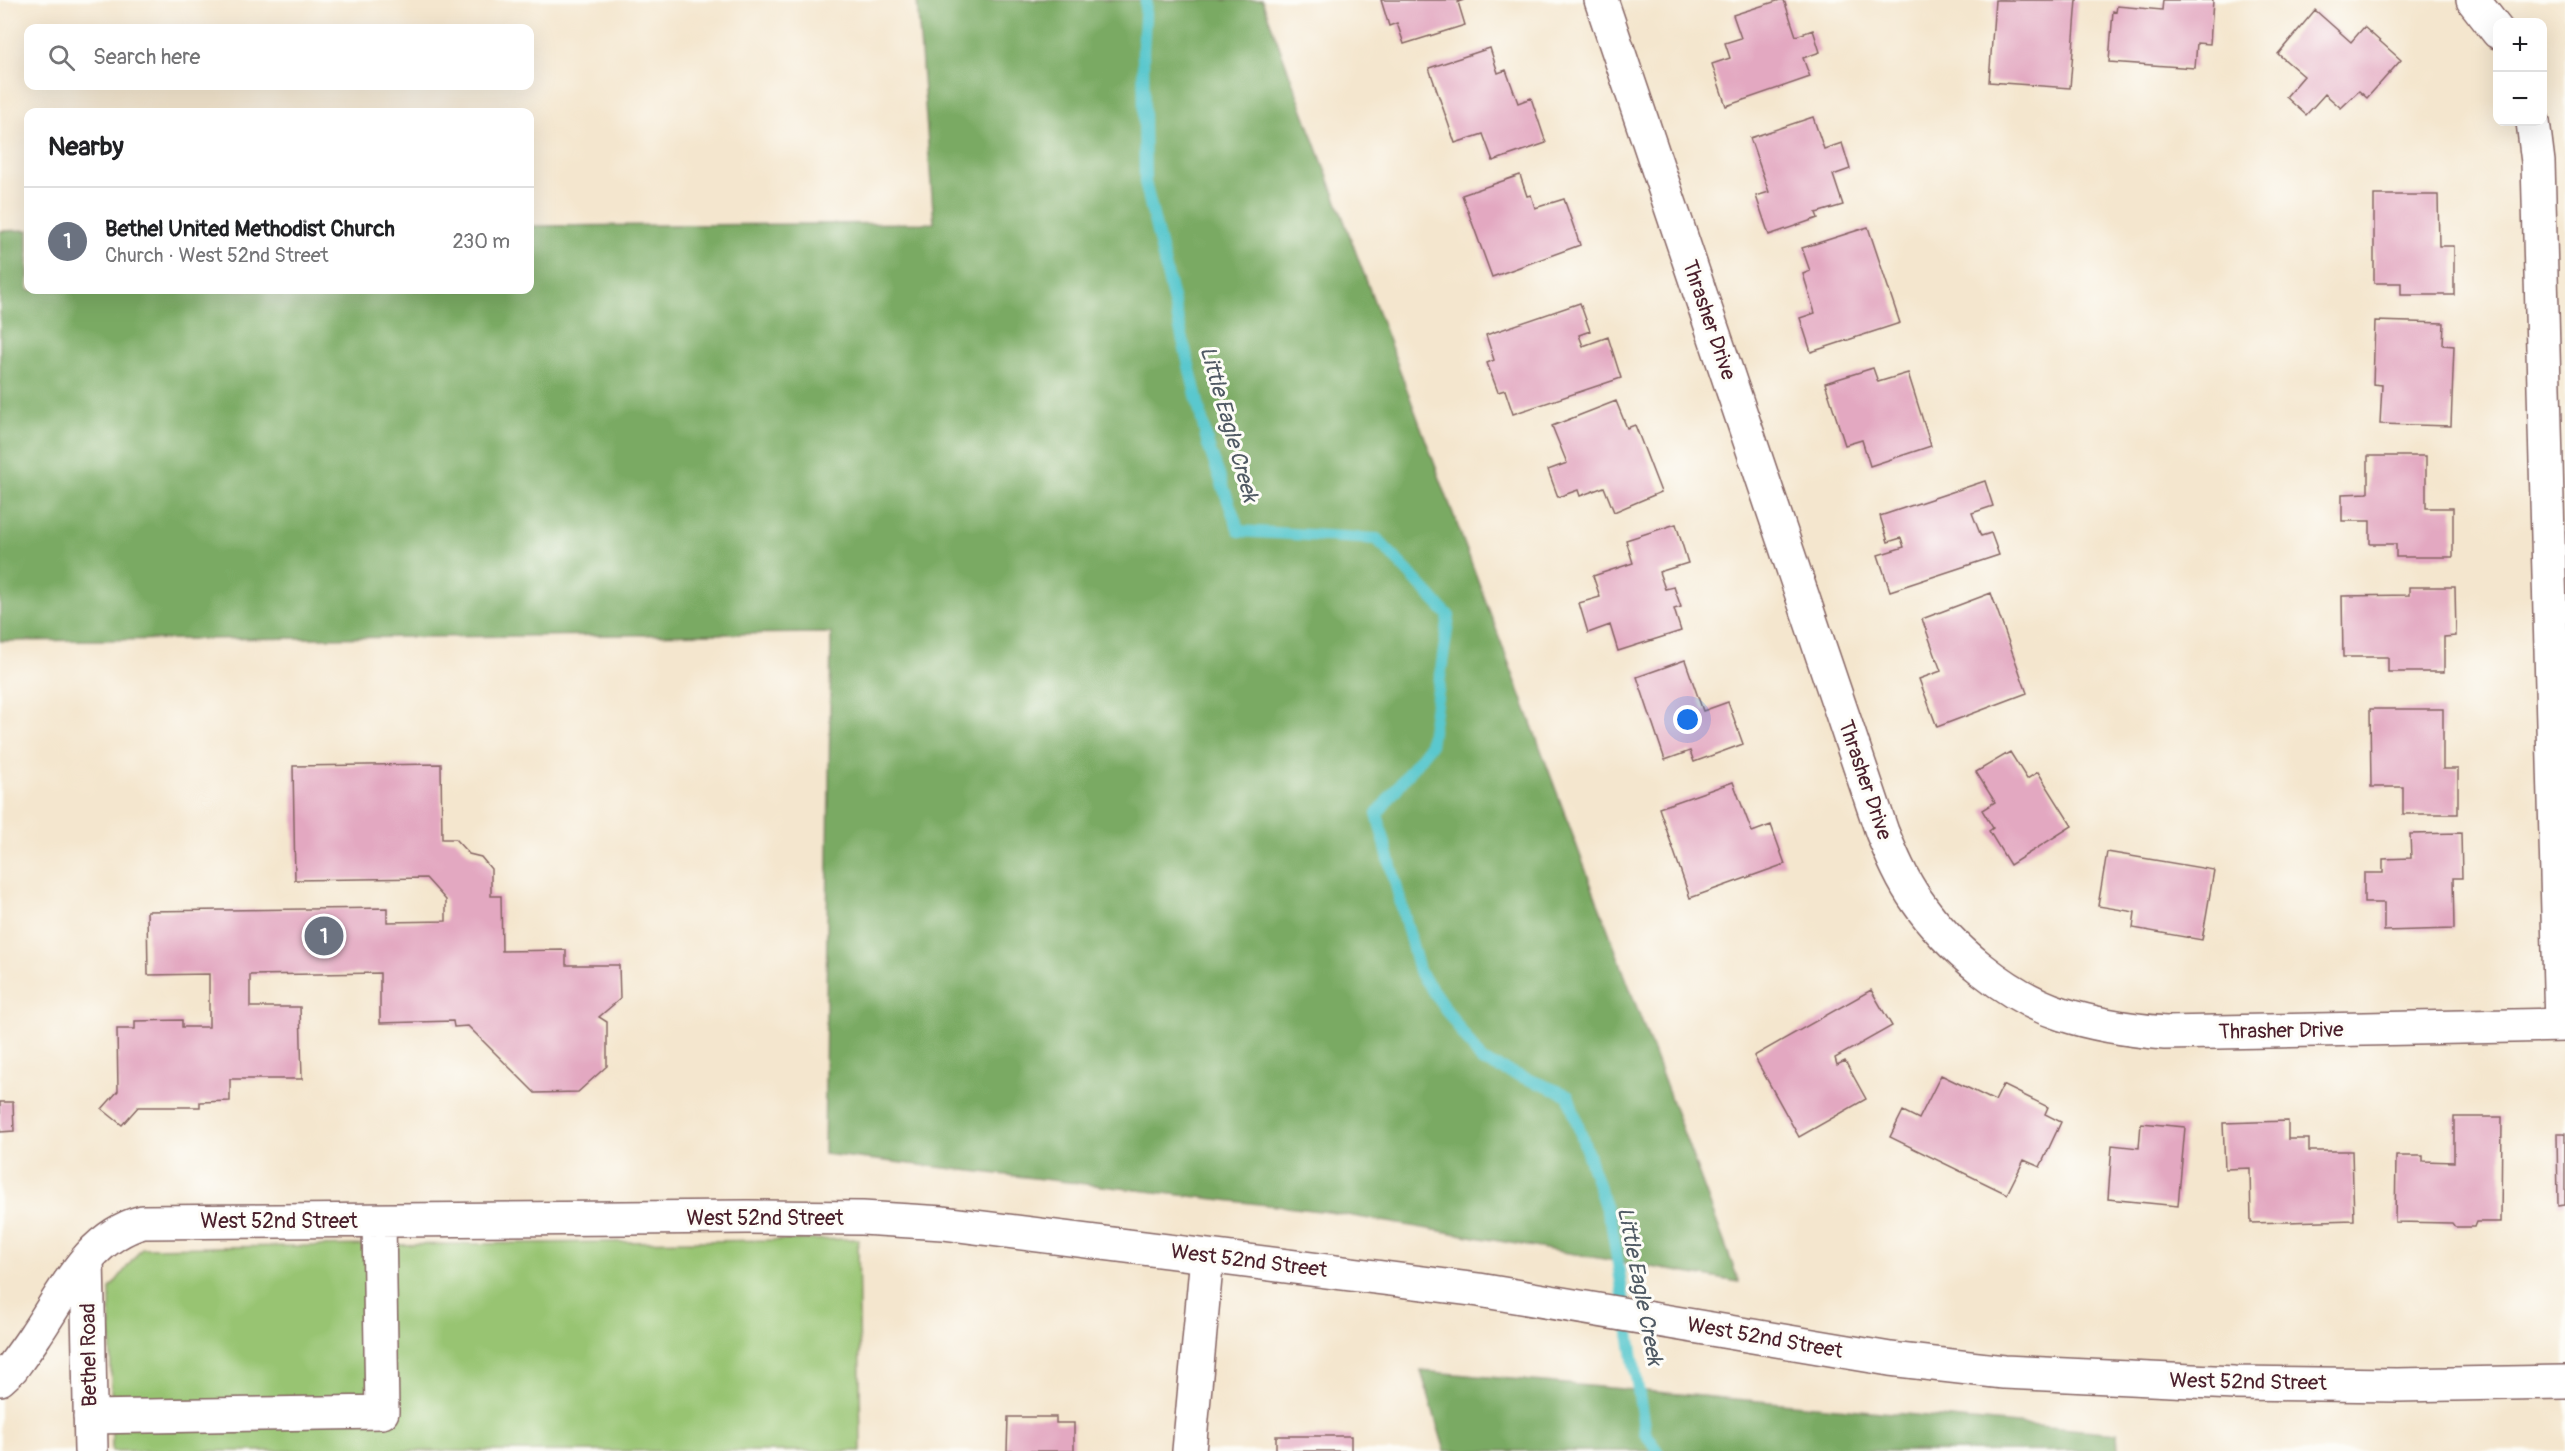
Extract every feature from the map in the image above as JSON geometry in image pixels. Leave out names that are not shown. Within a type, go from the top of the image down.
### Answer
[{"type":"street","name":"Thrasher Drive","points":[[1601,0],[1882,832],[1917,902],[1937,926],[1973,963],[2023,996],[2063,1015],[2127,1030],[2165,1033],[2563,1025]]},
{"type":"street","points":[[2474,0],[2493,25]]},
{"type":"street","points":[[2534,126],[2538,162],[2563,1025]]},
{"type":"street","name":"West 52nd Street","points":[[0,1379],[18,1359],[87,1259],[108,1238],[143,1222],[738,1217],[862,1218],[943,1223],[1479,1290],[1890,1359],[2004,1372],[2223,1383],[2565,1382]]},
{"type":"street","points":[[90,1417],[382,1412],[379,1221]]},
{"type":"street","points":[[1189,1451],[1208,1256]]},
{"type":"street","name":"Bethel Road","points":[[87,1259],[92,1451]]},
{"type":"green space","points":[[917,0],[1262,0],[1739,1282],[1329,1212],[824,1154],[831,633],[0,641],[0,231],[24,230],[24,294],[534,294],[534,226],[934,223]]},
{"type":"green space","points":[[858,1239],[861,1451],[112,1451],[110,1289],[142,1248]]},
{"type":"green space","points":[[1421,1371],[2117,1433],[2118,1451],[1445,1451]]},
{"type":"building","points":[[1381,0],[1464,0],[1458,2],[1465,25],[1404,44],[1397,23],[1389,26]]},
{"type":"building","points":[[1784,0],[1796,36],[1813,30],[1820,52],[1803,58],[1810,77],[1726,106],[1712,64],[1730,58],[1725,43],[1741,38],[1733,15]]},
{"type":"building","points":[[1995,0],[2077,0],[2070,88],[1989,82]]},
{"type":"building","points":[[2163,0],[2213,0],[2210,44],[2197,43],[2195,68],[2109,62],[2113,11],[2116,12],[2117,6],[2162,10]]},
{"type":"building","points":[[2315,10],[2351,42],[2364,27],[2401,60],[2367,98],[2359,91],[2341,108],[2325,94],[2306,115],[2286,97],[2304,76],[2278,54]]},
{"type":"building","points":[[1490,48],[1498,73],[1506,70],[1518,103],[1531,98],[1546,143],[1493,161],[1483,134],[1455,143],[1429,68]]},
{"type":"building","points":[[1813,117],[1824,149],[1842,143],[1850,169],[1833,175],[1843,205],[1816,213],[1818,218],[1769,235],[1756,196],[1769,192],[1750,138]]},
{"type":"building","points":[[1520,175],[1527,196],[1531,195],[1535,208],[1564,199],[1580,245],[1492,277],[1462,195]]},
{"type":"building","points":[[2374,195],[2438,195],[2439,246],[2454,246],[2454,295],[2401,295],[2401,283],[2374,283]]},
{"type":"building","points":[[1868,227],[1900,323],[1811,352],[1800,318],[1815,313],[1803,274],[1810,271],[1802,248]]},
{"type":"building","points":[[1580,303],[1590,331],[1579,335],[1583,346],[1608,337],[1621,378],[1513,414],[1505,390],[1498,392],[1487,363],[1494,360],[1486,335]]},
{"type":"building","points":[[2375,321],[2444,323],[2443,345],[2454,346],[2451,426],[2380,424],[2382,385],[2373,384]]},
{"type":"building","points":[[1873,368],[1878,382],[1908,373],[1931,446],[1870,466],[1862,440],[1845,445],[1825,383]]},
{"type":"building","points":[[1616,401],[1627,428],[1635,425],[1661,492],[1614,512],[1604,487],[1580,496],[1578,490],[1558,497],[1548,470],[1567,463],[1552,426]]},
{"type":"building","points":[[2368,456],[2426,456],[2426,508],[2453,508],[2453,557],[2396,557],[2396,544],[2370,544],[2370,521],[2342,521],[2342,494],[2368,493]]},
{"type":"building","points":[[1985,481],[1993,506],[1972,513],[1981,536],[1991,533],[1999,555],[1890,591],[1878,555],[1904,547],[1901,538],[1888,542],[1880,516]]},
{"type":"building","points":[[1676,524],[1688,563],[1659,572],[1665,589],[1674,587],[1681,607],[1674,609],[1681,631],[1618,651],[1610,625],[1588,633],[1579,603],[1600,597],[1593,576],[1633,563],[1626,540]]},
{"type":"building","points":[[2409,587],[2455,587],[2456,636],[2444,637],[2444,672],[2388,672],[2388,657],[2343,657],[2342,596],[2409,595]]},
{"type":"building","points":[[1991,593],[2027,693],[1937,727],[1919,679],[1941,671],[1922,619]]},
{"type":"building","points":[[1685,660],[1703,711],[1728,702],[1743,744],[1694,762],[1690,751],[1665,760],[1637,677]]},
{"type":"building","points":[[2370,709],[2443,709],[2443,769],[2458,769],[2458,814],[2403,814],[2403,787],[2371,787]]},
{"type":"building","points":[[2010,752],[2027,779],[2038,772],[2072,826],[2010,865],[1989,831],[1993,828],[1982,810],[1995,802],[1976,772]]},
{"type":"building","points":[[441,764],[442,839],[455,839],[469,854],[481,857],[491,869],[491,896],[501,896],[502,951],[566,950],[566,965],[619,965],[620,999],[599,1017],[607,1022],[607,1066],[578,1092],[535,1093],[468,1026],[454,1027],[453,1021],[380,1023],[380,973],[250,975],[250,1007],[300,1007],[302,1079],[230,1079],[230,1101],[200,1102],[200,1107],[138,1107],[122,1125],[102,1109],[118,1091],[117,1029],[135,1029],[135,1021],[182,1020],[182,1027],[209,1027],[209,974],[148,975],[147,911],[387,908],[387,922],[446,921],[446,900],[426,878],[295,880],[293,766]]},
{"type":"building","points":[[1733,782],[1752,832],[1771,825],[1785,864],[1690,898],[1659,808]]},
{"type":"building","points":[[2461,833],[2462,878],[2453,878],[2454,929],[2384,931],[2384,903],[2364,903],[2364,873],[2383,873],[2383,859],[2411,858],[2410,834]]},
{"type":"building","points":[[2107,852],[2214,870],[2202,940],[2133,928],[2135,912],[2098,906]]},
{"type":"building","points":[[1871,990],[1892,1026],[1835,1058],[1837,1065],[1845,1061],[1866,1099],[1799,1137],[1754,1056]]},
{"type":"building","points":[[1941,1075],[1995,1101],[2003,1085],[2048,1107],[2045,1114],[2061,1122],[2040,1167],[2024,1160],[2007,1194],[1890,1137],[1903,1111],[1919,1119]]},
{"type":"building","points":[[0,1102],[13,1102],[14,1131],[0,1132]]},
{"type":"building","points":[[2454,1117],[2502,1117],[2501,1222],[2476,1222],[2474,1227],[2455,1227],[2452,1223],[2395,1222],[2396,1156],[2423,1156],[2423,1161],[2454,1162]]},
{"type":"building","points":[[2288,1121],[2288,1139],[2309,1139],[2309,1151],[2352,1151],[2354,1220],[2251,1223],[2250,1168],[2225,1169],[2223,1123]]},
{"type":"building","points":[[2141,1123],[2185,1127],[2178,1206],[2108,1199],[2112,1145],[2139,1148]]},
{"type":"building","points":[[2557,1133],[2565,1133],[2565,1205],[2558,1206]]},
{"type":"building","points":[[1008,1417],[1056,1417],[1056,1423],[1074,1423],[1074,1451],[1007,1451]]},
{"type":"building","points":[[1276,1436],[1351,1436],[1351,1451],[1276,1451]]},
{"type":"waterway","name":"Little Eagle Creek","points":[[1146,0],[1143,52],[1145,182],[1208,445],[1239,531],[1377,539],[1449,616],[1430,745],[1377,814],[1419,971],[1482,1061],[1568,1095],[1612,1227],[1645,1433],[1658,1451]]},
{"type":"place","name":"Bethel United Methodist Church","points":[[324,936]]}]
